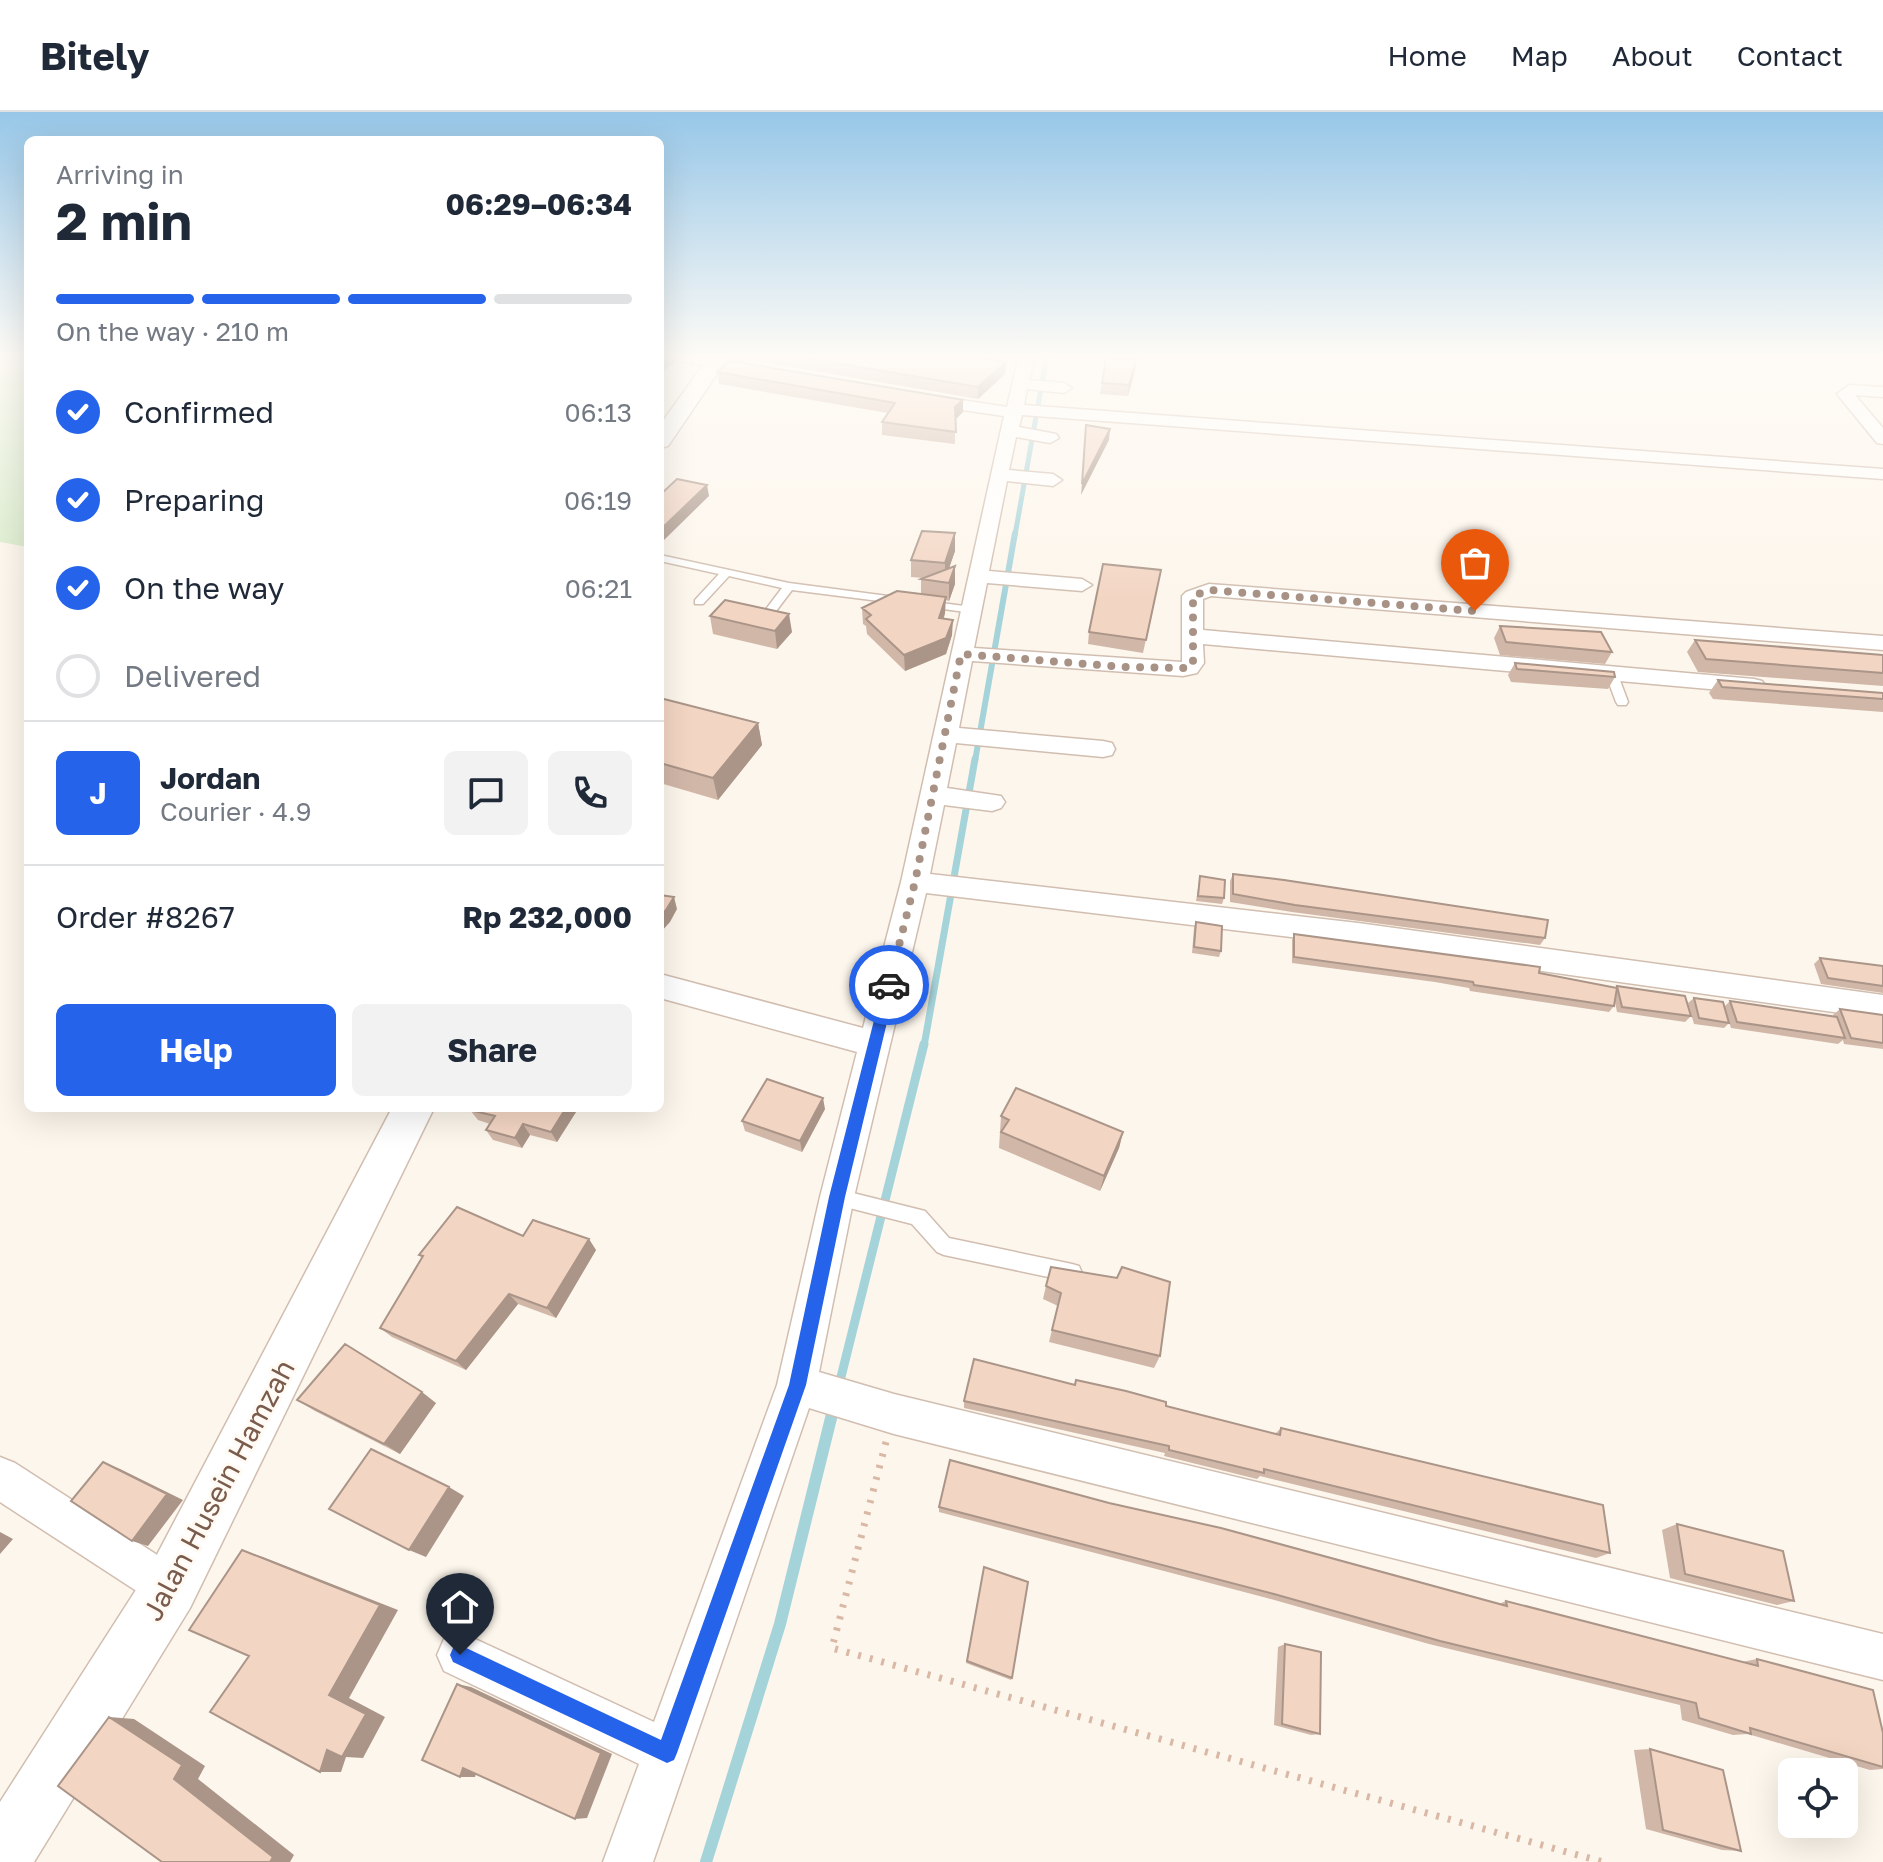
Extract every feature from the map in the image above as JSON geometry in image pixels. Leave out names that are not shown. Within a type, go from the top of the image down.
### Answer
[{"type":"street","points":[[628,1862],[799,1385],[844,1198],[875,1044],[916,882],[942,796],[951,735],[969,654],[972,610],[983,576],[1002,475],[1013,437]]},
{"type":"street","points":[[1372,437],[1883,474]]},
{"type":"street","points":[[1002,475],[1048,480]]},
{"type":"street","points":[[983,576],[1082,585]]},
{"type":"street","points":[[969,654],[1189,668],[1193,663],[1193,596],[1204,590],[1883,643]]},
{"type":"street","points":[[1192,636],[1771,688]]},
{"type":"street","points":[[951,735],[1103,749]]},
{"type":"street","points":[[942,796],[992,802]]},
{"type":"street","points":[[916,882],[1358,934],[1883,1007]]},
{"type":"street","points":[[664,987],[875,1044]]},
{"type":"street","name":"Jalan Husein Hamzah","points":[[0,1859],[170,1588],[411,1112]]},
{"type":"street","points":[[799,1385],[882,1411],[1883,1657]]},
{"type":"street","points":[[0,1478],[170,1588]]},
{"type":"street","points":[[460,1655],[667,1753]]},
{"type":"lane","points":[[664,559],[789,586],[972,610]]},
{"type":"lane","points":[[699,602],[726,573]]},
{"type":"lane","points":[[763,621],[789,586]]},
{"type":"lane","points":[[1612,675],[1622,702]]},
{"type":"lane","points":[[844,1198],[918,1217],[944,1246],[1081,1275]]},
{"type":"path","points":[[882,1411],[832,1648],[1603,1862]]},
{"type":"green space","points":[[0,437],[24,437],[24,546],[0,542]]},
{"type":"building","points":[[1085,437],[1106,437],[1082,484]]},
{"type":"building","points":[[677,479],[707,485],[664,526],[664,491]]},
{"type":"building","points":[[922,531],[955,533],[945,563],[911,560]]},
{"type":"building","points":[[1103,564],[1161,570],[1146,640],[1089,632]]},
{"type":"building","points":[[955,566],[949,583],[921,579]]},
{"type":"building","points":[[897,591],[946,597],[939,618],[953,620],[946,638],[904,655],[866,619],[871,615],[862,608]]},
{"type":"building","points":[[725,600],[789,614],[775,631],[710,616]]},
{"type":"building","points":[[1500,626],[1601,632],[1612,652],[1506,642]]},
{"type":"building","points":[[1695,640],[1883,655],[1883,673],[1706,659]]},
{"type":"building","points":[[1515,663],[1614,672],[1615,677],[1517,669]]},
{"type":"building","points":[[1718,680],[1883,693],[1883,699],[1722,687]]},
{"type":"building","points":[[664,699],[758,723],[713,778],[664,764]]},
{"type":"building","points":[[1233,874],[1548,920],[1545,938],[1233,894]]},
{"type":"building","points":[[1200,876],[1225,880],[1224,898],[1198,896]]},
{"type":"building","points":[[664,896],[674,897],[664,912]]},
{"type":"building","points":[[1196,922],[1222,926],[1221,951],[1194,947]]},
{"type":"building","points":[[1294,934],[1540,967],[1539,973],[1617,988],[1614,1006],[1294,957]]},
{"type":"building","points":[[1820,958],[1883,966],[1883,986],[1828,978]]},
{"type":"building","points":[[1617,986],[1685,996],[1691,1016],[1622,1007]]},
{"type":"building","points":[[1694,998],[1723,1002],[1729,1023],[1699,1018]]},
{"type":"building","points":[[1730,1001],[1837,1017],[1845,1038],[1737,1022]]},
{"type":"building","points":[[1840,1009],[1883,1015],[1883,1043],[1851,1038]]},
{"type":"building","points":[[767,1079],[823,1098],[800,1141],[742,1121]]},
{"type":"building","points":[[1016,1088],[1123,1132],[1104,1176],[1001,1132],[1009,1120],[1001,1116]]},
{"type":"building","points":[[478,1112],[564,1112],[551,1132],[523,1124],[515,1138],[486,1130],[495,1116]]},
{"type":"building","points":[[457,1207],[523,1236],[533,1220],[589,1239],[547,1308],[509,1294],[456,1361],[380,1328],[423,1256],[419,1255]]},
{"type":"building","points":[[1051,1267],[1117,1278],[1122,1267],[1170,1282],[1160,1356],[1052,1330],[1061,1293],[1046,1286]]},
{"type":"building","points":[[345,1344],[422,1392],[384,1444],[297,1400]]},
{"type":"building","points":[[974,1359],[1075,1385],[1076,1380],[1126,1391],[1166,1402],[1166,1406],[1280,1435],[1281,1428],[1603,1505],[1610,1553],[1264,1469],[1264,1473],[1169,1450],[1169,1446],[964,1401]]},
{"type":"building","points":[[371,1449],[449,1487],[409,1550],[329,1509]]},
{"type":"building","points":[[950,1460],[1109,1503],[1221,1528],[1507,1606],[1506,1601],[1758,1666],[1757,1659],[1873,1690],[1883,1733],[1883,1767],[1750,1728],[1751,1734],[1699,1718],[1696,1703],[1440,1641],[1274,1594],[939,1507]]},
{"type":"building","points":[[103,1462],[167,1494],[132,1541],[71,1501]]},
{"type":"building","points":[[1677,1524],[1783,1551],[1794,1601],[1685,1574]]},
{"type":"building","points":[[242,1550],[380,1605],[329,1695],[366,1714],[342,1757],[327,1750],[320,1772],[210,1712],[249,1656],[189,1630]]},
{"type":"building","points":[[984,1567],[1028,1582],[1012,1678],[967,1661]]},
{"type":"building","points":[[1285,1644],[1321,1652],[1320,1734],[1282,1724]]},
{"type":"building","points":[[457,1684],[601,1753],[575,1819],[463,1768],[460,1777],[422,1760]]},
{"type":"building","points":[[109,1717],[182,1765],[174,1779],[273,1857],[270,1862],[162,1862],[58,1786]]},
{"type":"building","points":[[1650,1749],[1723,1770],[1741,1851],[1663,1830]]},
{"type":"waterway","points":[[1015,535],[1032,437]]},
{"type":"waterway","points":[[975,761],[1015,533]]},
{"type":"waterway","points":[[924,1046],[975,759]]},
{"type":"waterway","points":[[838,1389],[924,1044]]},
{"type":"waterway","points":[[706,1862],[780,1624],[834,1406]]},
{"type":"way so far","points":[[889,985],[915,882],[961,654],[1124,667],[1189,668],[1193,663],[1193,596],[1204,590],[1475,611]]},
{"type":"route","points":[[460,1655],[667,1753],[797,1385],[837,1197],[889,985]]}]
